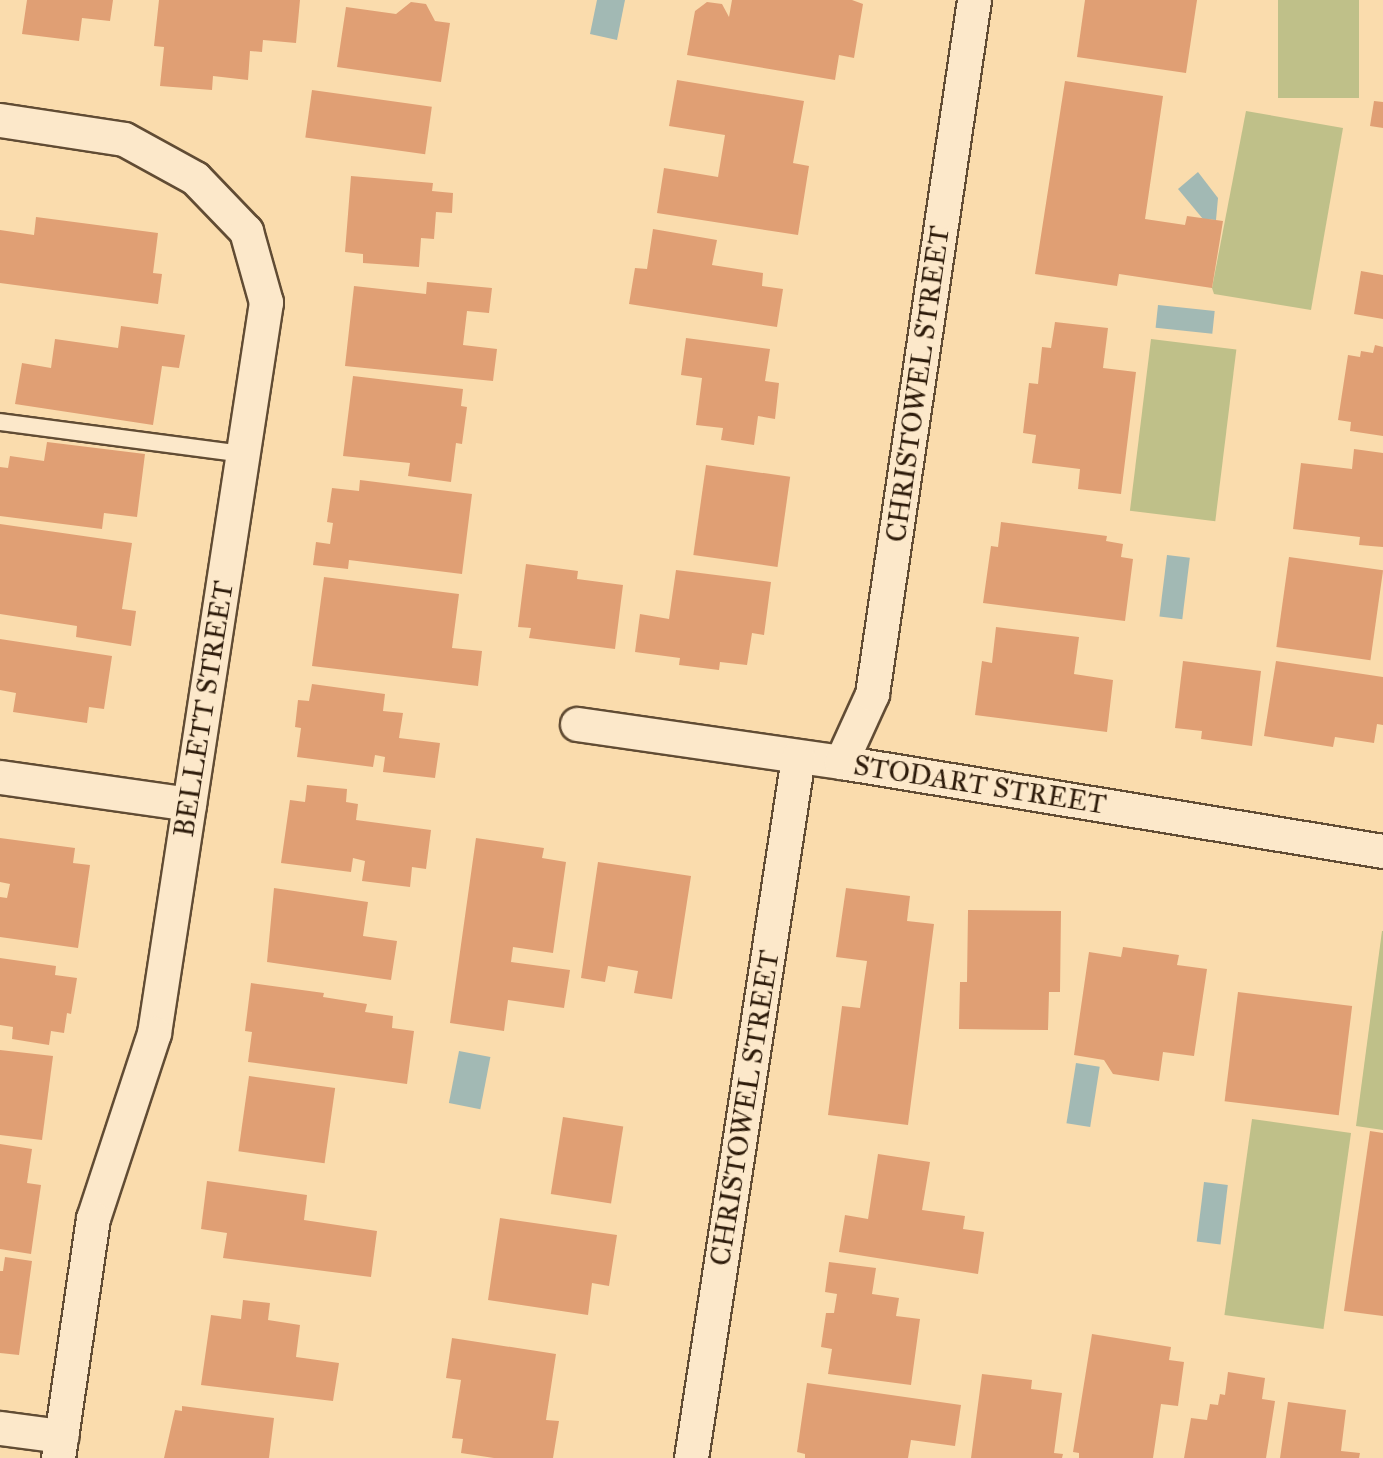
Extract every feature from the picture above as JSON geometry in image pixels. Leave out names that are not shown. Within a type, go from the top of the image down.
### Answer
[{"type":"street","name":"CHRISTOWEL STREET","points":[[841,762],[873,694],[974,0]]},
{"type":"street","name":"BELLETT STREET","points":[[0,120],[124,139],[194,178],[246,231],[266,302],[154,1033],[93,1218],[60,1447]]},
{"type":"street","name":"STODART STREET","points":[[577,724],[841,762],[1383,851]]},
{"type":"street","name":"CHRISTOWEL STREET","points":[[691,1458],[798,757]]},
{"type":"street","points":[[0,777],[189,804]]},
{"type":"street","points":[[0,1428],[60,1447]]},
{"type":"lane","points":[[0,422],[244,454]]},
{"type":"green space","points":[[1278,0],[1359,0],[1359,98],[1278,98]]},
{"type":"green space","points":[[1246,111],[1343,128],[1311,310],[1214,294],[1212,288]]},
{"type":"green space","points":[[1151,339],[1236,349],[1215,521],[1130,511]]},
{"type":"green space","points":[[1383,931],[1383,1130],[1356,1126]]},
{"type":"green space","points":[[1252,1119],[1351,1133],[1323,1329],[1224,1315]]},
{"type":"water","points":[[597,0],[625,0],[617,40],[590,34]]},
{"type":"water","points":[[1198,172],[1218,198],[1216,220],[1203,219],[1178,189]]},
{"type":"water","points":[[1158,305],[1215,311],[1212,334],[1156,328]]},
{"type":"water","points":[[1167,555],[1190,558],[1182,619],[1159,617]]},
{"type":"water","points":[[459,1051],[490,1057],[480,1109],[449,1103]]},
{"type":"water","points":[[1076,1063],[1100,1067],[1090,1127],[1066,1123]]},
{"type":"water","points":[[1204,1182],[1228,1185],[1221,1244],[1197,1242]]},
{"type":"building","points":[[27,0],[113,0],[110,21],[82,18],[79,41],[22,34]]},
{"type":"building","points":[[159,0],[300,0],[296,43],[263,40],[262,52],[250,51],[248,80],[213,76],[212,90],[160,86],[164,47],[154,46]]},
{"type":"building","points":[[732,0],[852,0],[863,4],[854,58],[839,55],[835,80],[687,55],[695,11],[707,2],[722,4],[729,17]]},
{"type":"building","points":[[1085,0],[1197,0],[1186,73],[1077,57]]},
{"type":"building","points":[[411,2],[426,4],[435,21],[450,23],[441,82],[337,67],[346,7],[396,14]]},
{"type":"building","points":[[677,80],[804,101],[793,163],[809,166],[798,235],[657,213],[664,168],[718,177],[725,135],[669,126]]},
{"type":"building","points":[[1065,81],[1163,96],[1145,219],[1185,225],[1187,216],[1223,221],[1212,288],[1119,274],[1117,286],[1035,274]]},
{"type":"building","points":[[312,90],[432,107],[425,154],[305,138]]},
{"type":"building","points":[[1374,101],[1383,102],[1383,128],[1370,126]]},
{"type":"building","points":[[351,176],[433,183],[432,191],[453,193],[452,213],[436,212],[434,239],[421,238],[419,267],[363,263],[363,254],[345,252]]},
{"type":"building","points":[[36,217],[158,233],[153,273],[162,274],[158,304],[0,283],[0,230],[34,235]]},
{"type":"building","points":[[653,229],[717,240],[712,265],[763,273],[762,286],[783,289],[777,327],[629,304],[635,268],[647,269]]},
{"type":"building","points":[[1361,271],[1383,275],[1383,319],[1354,314]]},
{"type":"building","points":[[427,282],[492,288],[489,313],[467,311],[463,345],[497,349],[493,381],[345,366],[354,286],[426,294]]},
{"type":"building","points":[[1055,322],[1108,328],[1103,368],[1136,372],[1121,494],[1078,489],[1080,469],[1032,463],[1036,435],[1023,433],[1029,383],[1038,384],[1042,347],[1051,348]]},
{"type":"building","points":[[121,326],[185,335],[179,368],[162,366],[153,425],[15,404],[22,363],[51,368],[55,339],[118,348]]},
{"type":"building","points":[[686,338],[770,349],[765,381],[779,383],[775,419],[758,416],[754,445],[721,440],[723,428],[696,425],[702,378],[681,375]]},
{"type":"building","points":[[1375,345],[1383,347],[1383,436],[1350,431],[1351,422],[1338,420],[1348,355],[1360,357],[1361,351],[1373,353]]},
{"type":"building","points":[[353,376],[463,389],[461,406],[467,407],[462,444],[456,443],[451,482],[408,476],[410,463],[343,456]]},
{"type":"building","points":[[47,442],[145,454],[137,517],[104,513],[102,529],[0,516],[0,467],[8,468],[10,456],[44,461]]},
{"type":"building","points":[[1354,449],[1383,453],[1383,547],[1359,545],[1360,537],[1293,529],[1301,463],[1352,469]]},
{"type":"building","points":[[706,465],[790,477],[778,567],[693,555]]},
{"type":"building","points":[[360,480],[472,494],[462,574],[349,560],[348,569],[313,565],[316,542],[330,544],[333,523],[327,522],[332,488],[359,491]]},
{"type":"building","points":[[1001,522],[1107,536],[1106,541],[1123,544],[1121,557],[1133,559],[1125,621],[983,603],[991,546],[998,547]]},
{"type":"building","points":[[0,524],[132,543],[122,609],[136,611],[131,646],[76,637],[77,626],[0,614]]},
{"type":"building","points":[[1289,557],[1383,570],[1370,660],[1276,647]]},
{"type":"building","points":[[526,564],[578,571],[577,579],[623,585],[615,649],[529,638],[531,628],[518,627]]},
{"type":"building","points":[[676,570],[771,582],[764,635],[752,633],[747,665],[720,662],[719,670],[679,665],[680,658],[635,652],[640,614],[669,619]]},
{"type":"building","points":[[324,577],[459,594],[452,648],[482,651],[478,686],[312,666]]},
{"type":"building","points":[[996,627],[1079,637],[1074,674],[1113,680],[1107,732],[975,715],[982,661],[992,663]]},
{"type":"building","points":[[0,639],[112,656],[104,709],[89,707],[87,723],[13,712],[16,693],[0,690]]},
{"type":"building","points":[[1183,661],[1261,671],[1252,746],[1201,739],[1202,731],[1175,728]]},
{"type":"building","points":[[1276,661],[1383,677],[1383,725],[1377,724],[1374,743],[1335,737],[1333,747],[1264,736]]},
{"type":"building","points":[[312,684],[385,694],[383,711],[403,713],[399,738],[440,743],[435,778],[383,772],[385,757],[375,755],[373,767],[297,757],[301,728],[295,727],[298,700],[309,701]]},
{"type":"building","points":[[307,785],[347,789],[346,802],[358,804],[356,820],[431,830],[426,869],[412,867],[410,887],[362,881],[365,861],[353,858],[351,872],[281,863],[290,800],[305,802]]},
{"type":"building","points":[[0,838],[75,848],[73,863],[90,865],[78,948],[0,937],[0,897],[7,898],[10,884],[0,882]]},
{"type":"building","points":[[476,838],[544,848],[542,858],[566,862],[553,953],[513,947],[511,962],[570,970],[564,1008],[508,1000],[504,1031],[450,1023]]},
{"type":"building","points":[[598,862],[691,876],[672,999],[634,993],[638,971],[608,966],[605,982],[581,978]]},
{"type":"building","points":[[274,888],[368,902],[363,936],[397,941],[391,980],[267,962]]},
{"type":"building","points":[[846,888],[910,896],[907,921],[934,924],[908,1125],[828,1115],[842,1006],[860,1008],[867,961],[836,957]]},
{"type":"building","points":[[968,910],[1061,911],[1060,992],[1049,992],[1048,1030],[959,1029],[960,982],[967,982]]},
{"type":"building","points":[[1123,947],[1179,955],[1177,965],[1207,969],[1194,1056],[1163,1052],[1159,1081],[1113,1074],[1104,1060],[1074,1055],[1089,952],[1121,957]]},
{"type":"building","points":[[0,958],[56,966],[55,975],[77,978],[71,1014],[67,1013],[64,1033],[51,1031],[49,1045],[12,1039],[13,1027],[0,1025]]},
{"type":"building","points":[[251,983],[324,993],[323,997],[367,1004],[365,1012],[393,1016],[392,1028],[414,1031],[407,1084],[248,1062],[252,1032],[245,1031]]},
{"type":"building","points":[[1238,992],[1352,1006],[1339,1115],[1225,1101]]},
{"type":"building","points":[[0,1050],[53,1056],[42,1140],[0,1135]]},
{"type":"building","points":[[249,1076],[335,1088],[325,1163],[238,1151]]},
{"type":"building","points":[[563,1117],[623,1127],[611,1204],[551,1194]]},
{"type":"building","points":[[1370,1131],[1383,1133],[1383,1316],[1344,1311]]},
{"type":"building","points":[[0,1144],[32,1149],[27,1183],[41,1185],[31,1254],[0,1249]]},
{"type":"building","points":[[878,1154],[930,1162],[922,1210],[965,1216],[963,1229],[984,1232],[978,1274],[839,1252],[845,1215],[868,1219]]},
{"type":"building","points":[[207,1181],[307,1195],[304,1220],[377,1231],[371,1277],[223,1258],[227,1233],[201,1229]]},
{"type":"building","points":[[500,1218],[617,1235],[609,1286],[592,1283],[588,1315],[488,1300]]},
{"type":"building","points":[[5,1257],[32,1261],[19,1355],[0,1353],[0,1271],[3,1271]]},
{"type":"building","points":[[829,1262],[876,1268],[872,1294],[899,1298],[896,1316],[920,1319],[911,1385],[828,1374],[832,1349],[821,1347],[826,1313],[834,1313],[837,1294],[825,1292]]},
{"type":"building","points":[[243,1300],[270,1303],[268,1320],[300,1325],[296,1357],[339,1363],[333,1401],[201,1385],[211,1315],[241,1319]]},
{"type":"building","points":[[1092,1334],[1171,1347],[1169,1360],[1184,1362],[1178,1406],[1161,1404],[1153,1458],[1079,1458],[1079,1453],[1073,1452]]},
{"type":"building","points":[[452,1338],[556,1354],[546,1420],[559,1421],[553,1458],[494,1458],[461,1453],[463,1439],[452,1438],[461,1380],[446,1378]]},
{"type":"building","points":[[1228,1372],[1265,1378],[1262,1399],[1275,1401],[1266,1458],[1184,1458],[1191,1418],[1207,1420],[1210,1404],[1218,1405],[1220,1394],[1225,1395]]},
{"type":"building","points":[[982,1374],[1032,1380],[1031,1389],[1062,1393],[1054,1453],[1063,1454],[1062,1458],[971,1458]]},
{"type":"building","points":[[807,1383],[961,1405],[955,1446],[911,1440],[908,1458],[805,1458],[805,1454],[797,1452]]},
{"type":"building","points":[[1288,1402],[1346,1410],[1341,1451],[1360,1453],[1359,1458],[1280,1458]]},
{"type":"building","points":[[182,1406],[274,1418],[269,1458],[164,1458],[175,1410],[182,1411]]}]
